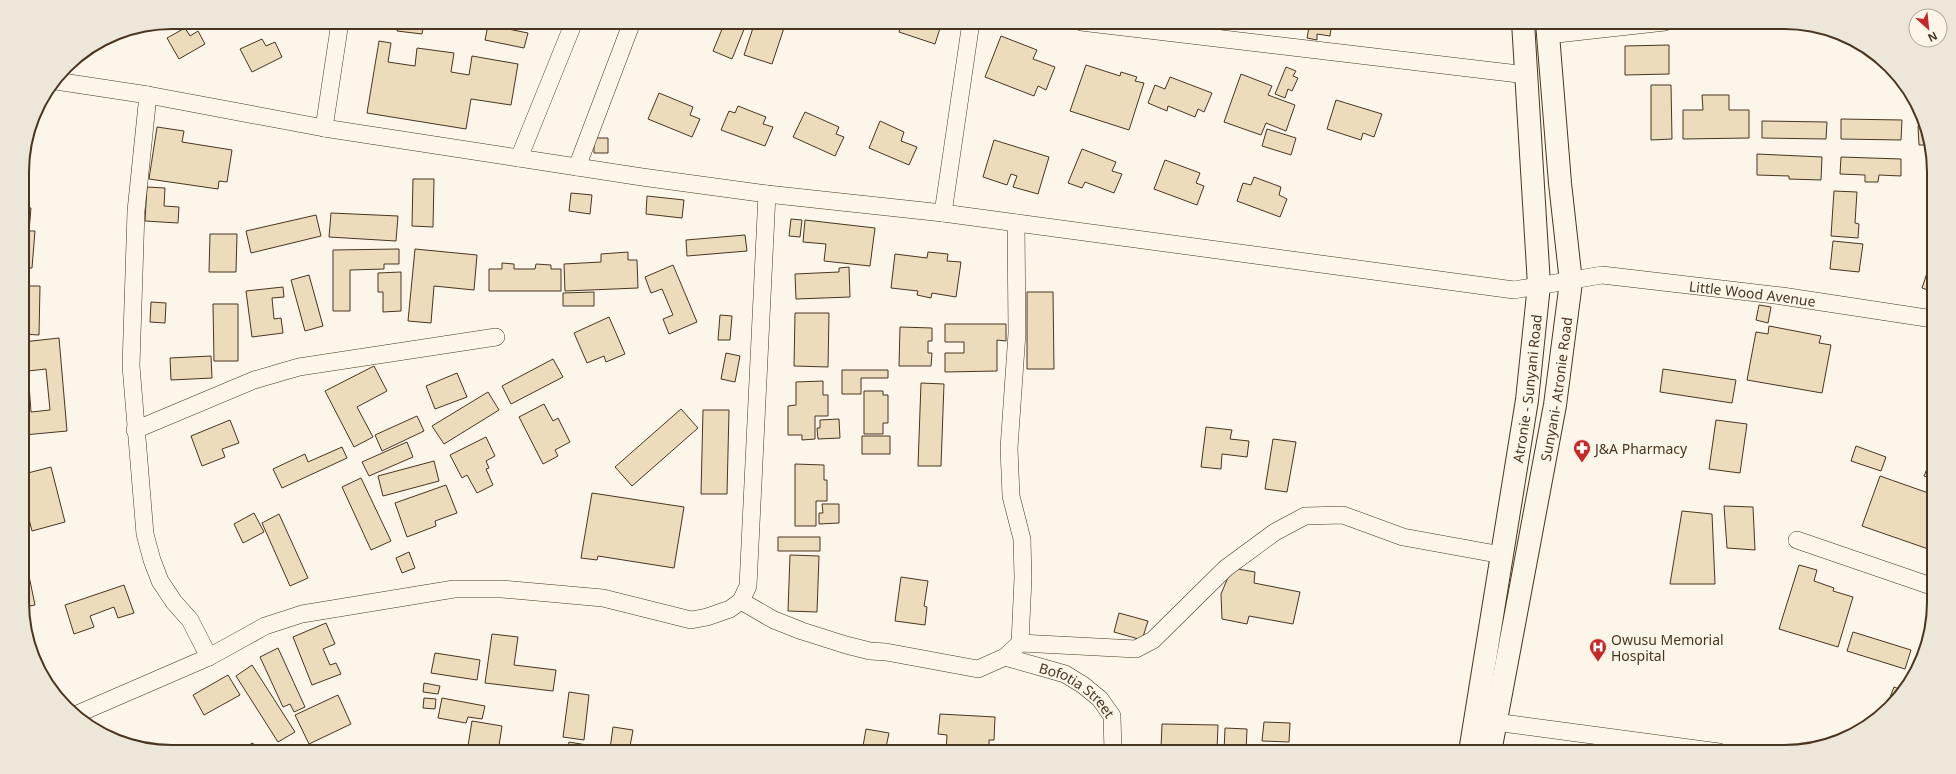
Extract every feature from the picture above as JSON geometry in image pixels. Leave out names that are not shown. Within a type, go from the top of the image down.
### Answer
[{"type":"highway","name":"Atronie - Sunyani Road","points":[[1471,745],[1527,400],[1539,284],[1524,29]]},
{"type":"highway","name":"Sunyani- Atronie Road","points":[[1491,745],[1555,405],[1571,282],[1560,183],[1548,29]]},
{"type":"street","points":[[324,128],[339,29]]},
{"type":"street","points":[[519,158],[571,29]]},
{"type":"street","points":[[577,167],[629,29]]},
{"type":"street","points":[[944,213],[970,29]]},
{"type":"street","points":[[1140,29],[1527,75]]},
{"type":"street","name":"Little Wood Avenue","points":[[62,82],[324,128],[577,167],[767,194],[1016,222],[1514,290],[1539,284],[1571,282],[1602,275],[1782,296],[1927,318]]},
{"type":"street","points":[[148,96],[136,219],[131,366],[145,534],[160,582],[174,602],[190,620],[209,657]]},
{"type":"street","points":[[82,712],[209,657],[265,626],[302,614],[454,589],[502,589],[603,598],[691,620],[724,611],[741,601],[748,586],[767,194]]},
{"type":"street","points":[[1016,222],[1017,333],[1009,448],[1011,496],[1022,539],[1023,578],[1020,643]]},
{"type":"street","points":[[136,430],[254,380],[299,367],[496,337]]},
{"type":"street","points":[[741,601],[774,620],[802,631],[870,651],[886,652],[978,669],[1005,656],[1020,643],[1136,649],[1152,640],[1226,568],[1275,532],[1305,516],[1343,514],[1403,537],[1502,555]]},
{"type":"street","points":[[1797,540],[1927,585]]},
{"type":"street","name":"Bofotia Street","points":[[1005,656],[1065,674],[1083,684],[1100,699],[1112,716],[1113,745]]},
{"type":"street","points":[[1495,722],[1667,745]]},
{"type":"building","points":[[186,29],[190,36],[198,31],[205,44],[179,59],[167,38]]},
{"type":"building","points":[[397,29],[423,29],[422,34],[397,31]]},
{"type":"building","points":[[487,29],[508,29],[528,33],[524,48],[485,40]]},
{"type":"building","points":[[722,29],[744,29],[732,59],[713,51]]},
{"type":"building","points":[[753,29],[784,29],[772,64],[744,55]]},
{"type":"building","points":[[900,29],[940,29],[935,44],[899,32]]},
{"type":"building","points":[[1309,29],[1331,29],[1330,36],[1317,34],[1317,40],[1307,38]]},
{"type":"building","points":[[1001,36],[1037,50],[1033,59],[1055,67],[1046,90],[1038,86],[1034,96],[985,77]]},
{"type":"building","points":[[262,39],[266,46],[275,42],[282,57],[252,72],[240,49]]},
{"type":"building","points":[[379,41],[391,43],[388,62],[415,66],[417,48],[454,53],[451,72],[469,75],[472,56],[518,64],[511,105],[471,99],[466,129],[367,113]]},
{"type":"building","points":[[1669,45],[1669,74],[1625,75],[1625,46]]},
{"type":"building","points":[[1086,65],[1120,76],[1121,72],[1137,77],[1135,81],[1144,83],[1129,130],[1070,111]]},
{"type":"building","points":[[1286,67],[1296,71],[1293,76],[1298,78],[1292,91],[1288,89],[1285,98],[1275,94]]},
{"type":"building","points":[[1241,74],[1272,86],[1268,95],[1295,105],[1286,131],[1266,123],[1261,135],[1224,122]]},
{"type":"building","points":[[1170,77],[1212,93],[1204,112],[1198,109],[1195,117],[1168,106],[1167,111],[1148,103],[1155,85],[1165,89]]},
{"type":"building","points":[[1651,85],[1671,85],[1672,139],[1651,140]]},
{"type":"building","points":[[659,93],[693,107],[690,115],[700,119],[692,137],[648,119]]},
{"type":"building","points":[[1702,95],[1729,95],[1729,110],[1749,110],[1749,138],[1683,139],[1683,110],[1703,110]]},
{"type":"building","points":[[1336,100],[1382,114],[1374,137],[1363,133],[1361,140],[1327,129]]},
{"type":"building","points":[[738,106],[766,117],[763,124],[773,127],[765,146],[721,130],[729,111],[735,113]]},
{"type":"building","points":[[805,112],[839,127],[836,134],[844,137],[835,156],[793,137]]},
{"type":"building","points":[[1841,119],[1902,120],[1901,140],[1841,139]]},
{"type":"building","points":[[880,121],[904,132],[901,141],[917,147],[909,165],[869,148]]},
{"type":"building","points":[[1762,121],[1827,122],[1826,139],[1762,138]]},
{"type":"building","points":[[1918,126],[1922,135],[1924,145],[1919,145]]},
{"type":"building","points":[[157,127],[184,131],[182,142],[232,150],[227,182],[219,181],[218,189],[149,179]]},
{"type":"building","points":[[1267,129],[1296,138],[1291,155],[1262,146]]},
{"type":"building","points":[[594,138],[608,138],[608,153],[594,153]]},
{"type":"building","points":[[994,140],[1049,157],[1038,194],[1013,187],[1017,176],[1011,174],[1007,185],[983,177]]},
{"type":"building","points":[[1082,149],[1116,162],[1112,171],[1122,174],[1114,193],[1085,182],[1082,188],[1068,183]]},
{"type":"building","points":[[1757,154],[1822,157],[1821,180],[1789,179],[1789,176],[1757,175]]},
{"type":"building","points":[[1841,157],[1901,159],[1901,176],[1879,175],[1878,182],[1865,182],[1865,175],[1840,174]]},
{"type":"building","points":[[1165,160],[1200,173],[1196,183],[1204,186],[1197,205],[1154,189]]},
{"type":"building","points":[[1254,177],[1281,187],[1279,195],[1287,199],[1280,217],[1237,201],[1243,183],[1251,185]]},
{"type":"building","points":[[413,179],[434,179],[433,227],[412,226]]},
{"type":"building","points":[[147,187],[165,188],[164,206],[179,207],[178,223],[145,221]]},
{"type":"building","points":[[1834,191],[1857,192],[1855,223],[1859,224],[1858,238],[1831,236]]},
{"type":"building","points":[[571,193],[592,195],[590,214],[569,211]]},
{"type":"building","points":[[647,196],[684,200],[682,218],[646,214]]},
{"type":"building","points":[[29,208],[31,208],[29,231]]},
{"type":"building","points":[[331,213],[398,216],[396,241],[329,237]]},
{"type":"building","points":[[316,215],[321,236],[251,253],[246,231]]},
{"type":"building","points":[[791,219],[802,220],[800,237],[789,236]]},
{"type":"building","points":[[805,220],[875,228],[870,266],[824,261],[826,244],[803,242]]},
{"type":"building","points":[[29,231],[35,231],[32,268],[29,268]]},
{"type":"building","points":[[210,234],[237,234],[236,272],[209,272]]},
{"type":"building","points":[[745,235],[747,251],[687,256],[686,240]]},
{"type":"building","points":[[1833,241],[1863,244],[1859,272],[1830,269]]},
{"type":"building","points":[[399,249],[399,264],[384,264],[384,269],[350,270],[350,311],[333,311],[333,250]]},
{"type":"building","points":[[415,249],[477,255],[474,290],[434,286],[431,323],[408,321]]},
{"type":"building","points":[[628,252],[628,260],[637,260],[638,288],[565,291],[564,264],[601,262],[601,254]]},
{"type":"building","points":[[928,252],[948,254],[947,261],[961,262],[956,297],[932,293],[931,298],[917,295],[918,291],[891,288],[895,254],[927,258]]},
{"type":"building","points":[[502,263],[514,264],[514,269],[535,269],[536,264],[551,265],[551,269],[561,269],[561,291],[489,291],[489,269],[502,269]]},
{"type":"building","points":[[673,265],[697,322],[669,334],[663,319],[673,315],[662,289],[651,293],[645,277]]},
{"type":"building","points":[[849,267],[850,297],[796,299],[795,274],[839,272],[839,268]]},
{"type":"building","points":[[401,272],[401,311],[383,312],[383,292],[378,292],[378,273]]},
{"type":"building","points":[[1927,273],[1927,290],[1922,288]]},
{"type":"building","points":[[309,275],[323,326],[305,331],[291,280]]},
{"type":"building","points":[[29,286],[40,286],[39,335],[29,334]]},
{"type":"building","points":[[283,287],[284,297],[272,298],[274,319],[281,318],[283,333],[252,337],[246,291]]},
{"type":"building","points":[[594,292],[594,306],[563,306],[563,293]]},
{"type":"building","points":[[1027,292],[1053,292],[1054,369],[1027,369]]},
{"type":"building","points":[[151,302],[166,303],[165,323],[150,322]]},
{"type":"building","points":[[213,304],[238,304],[238,361],[214,361]]},
{"type":"building","points":[[1759,305],[1771,307],[1768,323],[1756,320]]},
{"type":"building","points":[[795,313],[829,313],[828,367],[794,366]]},
{"type":"building","points":[[720,315],[732,316],[730,340],[718,340]]},
{"type":"building","points":[[609,317],[625,354],[606,362],[604,356],[587,363],[574,333]]},
{"type":"building","points":[[945,324],[1006,324],[1006,341],[997,340],[997,371],[945,372],[945,353],[964,353],[964,342],[945,342]]},
{"type":"building","points":[[1769,326],[1821,336],[1819,343],[1831,345],[1822,393],[1747,380],[1756,332],[1768,334]]},
{"type":"building","points":[[900,327],[932,328],[932,341],[928,341],[928,353],[932,353],[931,366],[899,366]]},
{"type":"building","points":[[59,338],[67,431],[29,435],[29,385],[31,412],[50,410],[46,369],[29,371],[29,341]]},
{"type":"building","points":[[726,353],[740,356],[735,382],[721,379]]},
{"type":"building","points":[[211,356],[212,378],[171,380],[170,358]]},
{"type":"building","points":[[553,359],[563,377],[511,404],[502,386]]},
{"type":"building","points":[[374,366],[387,391],[357,407],[373,437],[354,447],[325,391]]},
{"type":"building","points":[[1663,369],[1736,380],[1732,403],[1660,392]]},
{"type":"building","points":[[842,370],[888,370],[888,378],[861,378],[861,394],[842,394]]},
{"type":"building","points":[[457,373],[467,397],[435,409],[426,386]]},
{"type":"building","points":[[823,381],[823,395],[828,395],[828,416],[815,416],[815,439],[802,440],[802,435],[788,435],[788,406],[796,405],[796,382]]},
{"type":"building","points":[[921,383],[944,384],[941,466],[918,466]]},
{"type":"building","points":[[864,391],[883,391],[883,395],[888,395],[888,423],[883,423],[883,434],[864,434]]},
{"type":"building","points":[[488,392],[499,410],[444,444],[432,426]]},
{"type":"building","points":[[544,404],[553,421],[558,418],[570,442],[555,450],[558,456],[543,464],[519,417]]},
{"type":"building","points":[[681,409],[698,428],[632,486],[615,467]]},
{"type":"building","points":[[703,410],[729,410],[727,494],[701,494]]},
{"type":"building","points":[[417,416],[424,431],[382,451],[375,435]]},
{"type":"building","points":[[839,419],[840,438],[818,439],[817,428],[820,428],[820,420]]},
{"type":"building","points":[[230,420],[239,443],[222,449],[225,457],[202,466],[191,436]]},
{"type":"building","points":[[1716,420],[1747,424],[1740,473],[1709,469]]},
{"type":"building","points":[[1206,427],[1232,430],[1230,439],[1249,441],[1247,457],[1222,454],[1221,469],[1201,467]]},
{"type":"building","points":[[862,436],[890,436],[890,454],[862,454]]},
{"type":"building","points":[[486,437],[495,456],[486,461],[489,468],[486,469],[493,485],[477,493],[467,475],[462,478],[450,455]]},
{"type":"building","points":[[1273,439],[1296,442],[1287,492],[1265,489]]},
{"type":"building","points":[[407,442],[413,457],[369,476],[362,462]]},
{"type":"building","points":[[1856,446],[1886,457],[1881,471],[1851,461]]},
{"type":"building","points":[[342,447],[347,458],[282,488],[273,469],[305,454],[308,462]]},
{"type":"building","points":[[434,461],[439,481],[383,496],[378,476]]},
{"type":"building","points":[[795,464],[824,465],[824,480],[827,480],[827,501],[816,501],[816,526],[795,526]]},
{"type":"building","points":[[51,467],[65,522],[32,531],[29,519],[29,473]]},
{"type":"building","points":[[1927,469],[1927,477],[1924,476]]},
{"type":"building","points":[[1880,476],[1927,493],[1927,549],[1862,526]]},
{"type":"building","points":[[361,478],[391,541],[371,550],[342,487]]},
{"type":"building","points":[[446,485],[457,513],[435,521],[436,526],[407,537],[395,503]]},
{"type":"building","points":[[592,493],[684,507],[674,568],[598,556],[597,560],[581,558]]},
{"type":"building","points":[[822,504],[839,504],[839,523],[819,524],[819,513],[823,513]]},
{"type":"building","points":[[1724,506],[1753,507],[1755,550],[1727,548]]},
{"type":"building","points":[[1682,511],[1712,514],[1715,584],[1670,584]]},
{"type":"building","points":[[254,513],[264,532],[243,543],[234,524]]},
{"type":"building","points":[[279,514],[308,578],[290,586],[262,523]]},
{"type":"building","points":[[778,537],[820,537],[820,551],[778,551]]},
{"type":"building","points":[[409,552],[415,568],[402,573],[396,558]]},
{"type":"building","points":[[790,555],[819,556],[817,612],[788,611]]},
{"type":"building","points":[[1799,565],[1817,570],[1814,581],[1834,588],[1833,591],[1853,597],[1838,647],[1779,629]]},
{"type":"building","points":[[1232,568],[1255,572],[1254,583],[1300,592],[1293,624],[1249,616],[1247,624],[1222,619],[1221,594]]},
{"type":"building","points":[[29,576],[35,605],[29,606]]},
{"type":"building","points":[[901,577],[928,581],[924,606],[927,607],[925,625],[895,621]]},
{"type":"building","points":[[124,585],[134,613],[118,618],[114,607],[90,616],[94,627],[74,634],[65,605]]},
{"type":"building","points":[[1119,613],[1148,621],[1142,640],[1114,632]]},
{"type":"building","points":[[326,623],[335,644],[323,649],[330,665],[336,663],[341,674],[312,685],[293,637]]},
{"type":"building","points":[[1853,632],[1911,650],[1905,669],[1847,651]]},
{"type":"building","points":[[492,634],[518,637],[514,665],[556,670],[553,691],[485,683]]},
{"type":"building","points":[[278,648],[305,707],[294,712],[290,704],[283,707],[260,657]]},
{"type":"building","points":[[435,653],[480,660],[477,680],[431,673]]},
{"type":"building","points":[[252,665],[295,732],[278,742],[236,676]]},
{"type":"building","points":[[228,675],[240,695],[204,715],[193,695]]},
{"type":"building","points":[[424,683],[440,686],[438,694],[423,692]]},
{"type":"building","points":[[1894,687],[1897,688],[1897,689],[1890,697]]},
{"type":"building","points":[[569,692],[589,695],[584,740],[563,737]]},
{"type":"building","points":[[338,695],[351,724],[309,744],[295,715]]},
{"type":"building","points":[[424,698],[436,699],[435,709],[423,708]]},
{"type":"building","points":[[442,698],[485,706],[482,719],[468,717],[466,723],[438,718]]},
{"type":"building","points":[[940,714],[995,717],[994,740],[989,740],[989,745],[946,745],[947,735],[938,734]]},
{"type":"building","points":[[472,721],[502,726],[499,745],[468,745]]},
{"type":"building","points":[[1264,722],[1290,723],[1289,742],[1262,741]]},
{"type":"building","points":[[1162,724],[1218,725],[1217,745],[1161,745]]},
{"type":"building","points":[[613,727],[633,730],[630,745],[611,745]]},
{"type":"building","points":[[1225,728],[1247,729],[1246,745],[1224,745]]},
{"type":"building","points":[[866,729],[889,733],[886,745],[863,745]]},
{"type":"building","points":[[569,742],[587,745],[568,745]]},
{"type":"place","name":"J&A Pharmacy","points":[[1582,463]]},
{"type":"place","name":"Owusu Memorial Hospital","points":[[1598,662]]}]
